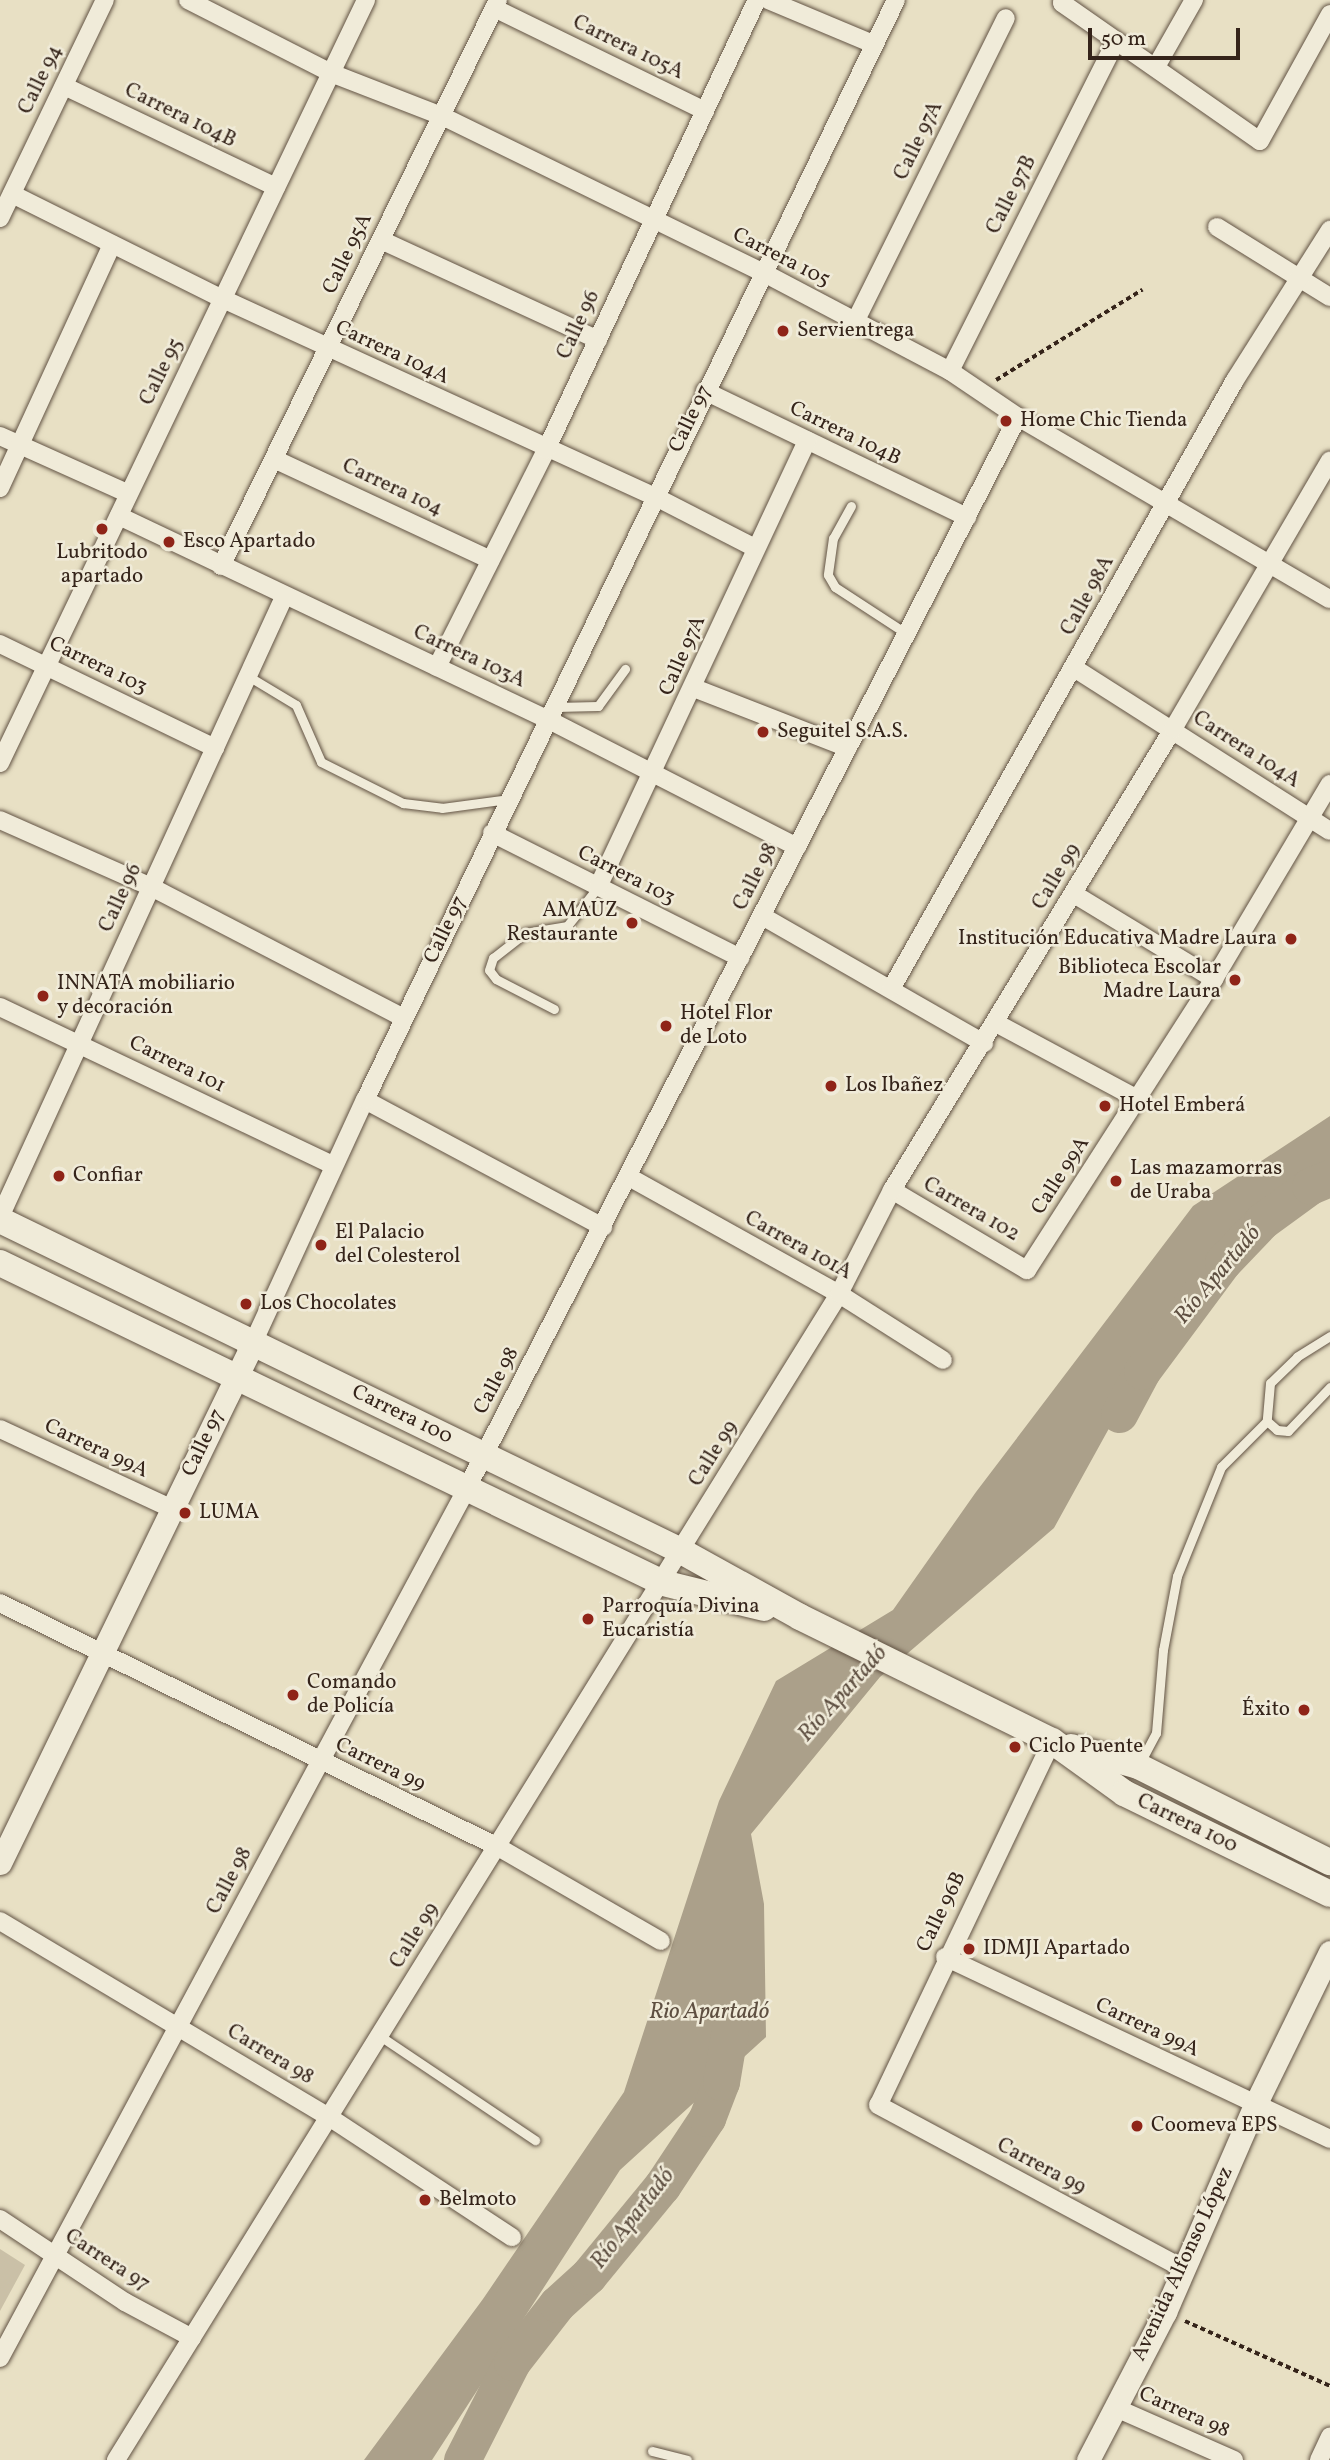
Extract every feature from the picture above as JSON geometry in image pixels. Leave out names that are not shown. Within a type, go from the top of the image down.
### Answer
[{"type":"main road","name":"Carrera 100","points":[[0,1219],[681,1551],[831,1633],[1052,1741],[1124,1793],[1330,1894]]},
{"type":"main road","name":"Carrera 100","points":[[0,1263],[663,1583],[800,1617]]},
{"type":"main road","name":"Carrera 100","points":[[1052,1741],[1138,1766],[1330,1862]]},
{"type":"street","name":"Calle 94","points":[[0,218],[105,0]]},
{"type":"street","name":"Carrera 105","points":[[188,0],[331,73],[442,116],[762,272],[950,371],[1018,417],[1330,599]]},
{"type":"street","name":"Calle 95","points":[[0,763],[366,0]]},
{"type":"street","name":"Calle 96","points":[[437,667],[546,450],[757,0]]},
{"type":"street","points":[[768,0],[871,43]]},
{"type":"street","name":"Calle 97","points":[[0,1863],[237,1377],[365,1100],[871,43],[896,0]]},
{"type":"street","points":[[1157,65],[1194,0]]},
{"type":"street","points":[[1063,2],[1116,41],[1157,65],[1260,141],[1330,14]]},
{"type":"street","name":"Carrera 105A","points":[[496,4],[705,111]]},
{"type":"street","name":"Calle 95A","points":[[221,566],[496,4]]},
{"type":"street","name":"Calle 97A","points":[[855,322],[1006,18]]},
{"type":"street","name":"Calle 97B","points":[[950,371],[1116,41]]},
{"type":"street","name":"Carrera 104B","points":[[64,86],[276,187]]},
{"type":"street","name":"Carrera 104A","points":[[12,194],[222,299],[546,450],[654,496],[755,548]]},
{"type":"street","points":[[1216,228],[1330,297]]},
{"type":"street","name":"Calle 98A","points":[[891,989],[1235,380],[1330,230]]},
{"type":"street","points":[[381,240],[598,340]]},
{"type":"street","points":[[0,488],[112,244]]},
{"type":"street","name":"Carrera 104B","points":[[705,391],[967,517]]},
{"type":"street","name":"Calle 98","points":[[0,2358],[467,1488],[1018,417]]},
{"type":"street","points":[[0,436],[129,494]]},
{"type":"street","name":"Calle 97A","points":[[598,887],[653,776],[755,548],[807,442]]},
{"type":"street","name":"Carrera 104","points":[[274,459],[491,560]]},
{"type":"street","name":"Calle 99","points":[[116,2460],[663,1583],[839,1294],[892,1190],[1173,729],[1330,460]]},
{"type":"street","name":"Carrera 103A","points":[[119,516],[284,597],[437,667],[550,713],[653,776],[797,847]]},
{"type":"street","name":"Calle 96","points":[[0,1219],[284,597]]},
{"type":"street","name":"Carrera 103","points":[[0,643],[215,748]]},
{"type":"street","name":"Carrera 104A","points":[[1074,668],[1321,822]]},
{"type":"street","points":[[694,688],[848,748]]},
{"type":"street","name":"Calle 99A","points":[[1027,1270],[1214,979],[1321,822],[1330,784]]},
{"type":"street","points":[[0,820],[151,887],[404,1018]]},
{"type":"street","name":"Carrera 103","points":[[492,833],[740,958]]},
{"type":"street","points":[[1073,894],[1214,979]]},
{"type":"street","points":[[762,916],[984,1043]]},
{"type":"street","name":"Carrera 101","points":[[0,1007],[334,1166]]},
{"type":"street","points":[[996,1023],[1138,1099]]},
{"type":"street","points":[[365,1100],[603,1227]]},
{"type":"street","name":"Carrera 101A","points":[[629,1177],[839,1294],[943,1360]]},
{"type":"street","name":"Carrera 102","points":[[892,1190],[1027,1270]]},
{"type":"street","name":"Carrera 99A","points":[[0,1429],[172,1509]]},
{"type":"street","name":"Carrera 99","points":[[0,1603],[498,1847],[661,1941]]},
{"type":"street","name":"Calle 96B","points":[[878,2105],[945,1957],[1052,1741]]},
{"type":"street","name":"Carrera 98","points":[[0,1921],[329,2117],[512,2236]]},
{"type":"street","name":"Avenida Alfonso López","points":[[1088,2460],[1165,2312],[1256,2103],[1330,1952]]},
{"type":"street","name":"Carrera 99A","points":[[945,1957],[1330,2138]]},
{"type":"street","name":"Carrera 99","points":[[878,2105],[1182,2268]]},
{"type":"street","name":"Carrera 97","points":[[0,2219],[125,2302],[192,2338]]},
{"type":"street","name":"Carrera 98","points":[[1116,2408],[1234,2460]]},
{"type":"street","points":[[1319,2460],[1330,2436]]},
{"type":"lane","points":[[851,506],[833,538],[828,575],[835,587],[907,634]]},
{"type":"lane","points":[[550,713],[598,706],[625,669]]},
{"type":"lane","points":[[248,676],[296,705],[321,762],[403,803],[442,807],[509,799]]},
{"type":"lane","points":[[554,1009],[496,978],[489,970],[493,958],[525,933],[567,926],[598,887]]},
{"type":"lane","points":[[1138,1766],[1156,1733],[1163,1650],[1177,1576],[1221,1467],[1267,1421],[1270,1383],[1297,1357],[1330,1336]]},
{"type":"lane","points":[[1267,1421],[1278,1430],[1287,1432],[1330,1387]]},
{"type":"lane","points":[[380,2036],[535,2140]]},
{"type":"lane","points":[[652,2451],[687,2460]]},
{"type":"path","points":[[980,391],[1142,290]]},
{"type":"path","points":[[1165,2312],[1330,2386]]},
{"type":"shaded area","points":[[0,2249],[25,2265],[0,2311]]},
{"type":"water","name":"Rio Apartadó","points":[[1330,1116],[1330,1189],[1279,1221],[1181,1298],[1054,1528],[880,1677],[751,1834],[764,1904],[766,2037],[620,2170],[432,2460],[364,2460],[483,2299],[624,2092],[719,1801],[776,1681],[893,1610],[976,1492],[1193,1206]]},
{"type":"waterway","name":"Río Apartadó","points":[[1119,1414],[1142,1371],[1223,1262],[1262,1221],[1310,1186],[1330,1178]]},
{"type":"waterway","name":"Río Apartadó","points":[[462,2460],[512,2362],[557,2304],[588,2276],[662,2186],[707,2118],[721,2082],[730,2028]]},
{"type":"place","name":"Servientrega","points":[[783,331]]},
{"type":"place","name":"Home Chic Tienda","points":[[1006,421]]},
{"type":"place","name":"Lubritodo apartado","points":[[102,529]]},
{"type":"place","name":"Esco Apartado","points":[[169,542]]},
{"type":"place","name":"Seguitel S.A.S.","points":[[763,732]]},
{"type":"place","name":"AMAUZ Restaurante","points":[[632,923]]},
{"type":"place","name":"Institución Educativa Madre Laura","points":[[1291,939]]},
{"type":"place","name":"Biblioteca Escolar Madre Laura","points":[[1235,980]]},
{"type":"place","name":"INNATA mobiliario y decoración","points":[[43,996]]},
{"type":"place","name":"Hotel Flor de Loto","points":[[666,1026]]},
{"type":"place","name":"Los Ibañez","points":[[831,1086]]},
{"type":"place","name":"Hotel Emberá","points":[[1105,1106]]},
{"type":"place","name":"Confiar","points":[[59,1176]]},
{"type":"place","name":"Las mazamorras de Uraba","points":[[1116,1181]]},
{"type":"place","name":"El Palacio del Colesterol","points":[[321,1245]]},
{"type":"place","name":"Los Chocolates","points":[[246,1304]]},
{"type":"place","name":"LUMA","points":[[185,1513]]},
{"type":"place","name":"Parroquía Divina Eucaristía","points":[[588,1619]]},
{"type":"place","name":"Comando de Policía","points":[[293,1695]]},
{"type":"place","name":"Éxito","points":[[1304,1710]]},
{"type":"place","name":"Ciclo Puente","points":[[1015,1747]]},
{"type":"place","name":"IDMJI Apartado","points":[[969,1949]]},
{"type":"place","name":"Coomeva EPS","points":[[1137,2126]]},
{"type":"place","name":"Belmoto","points":[[425,2200]]}]
